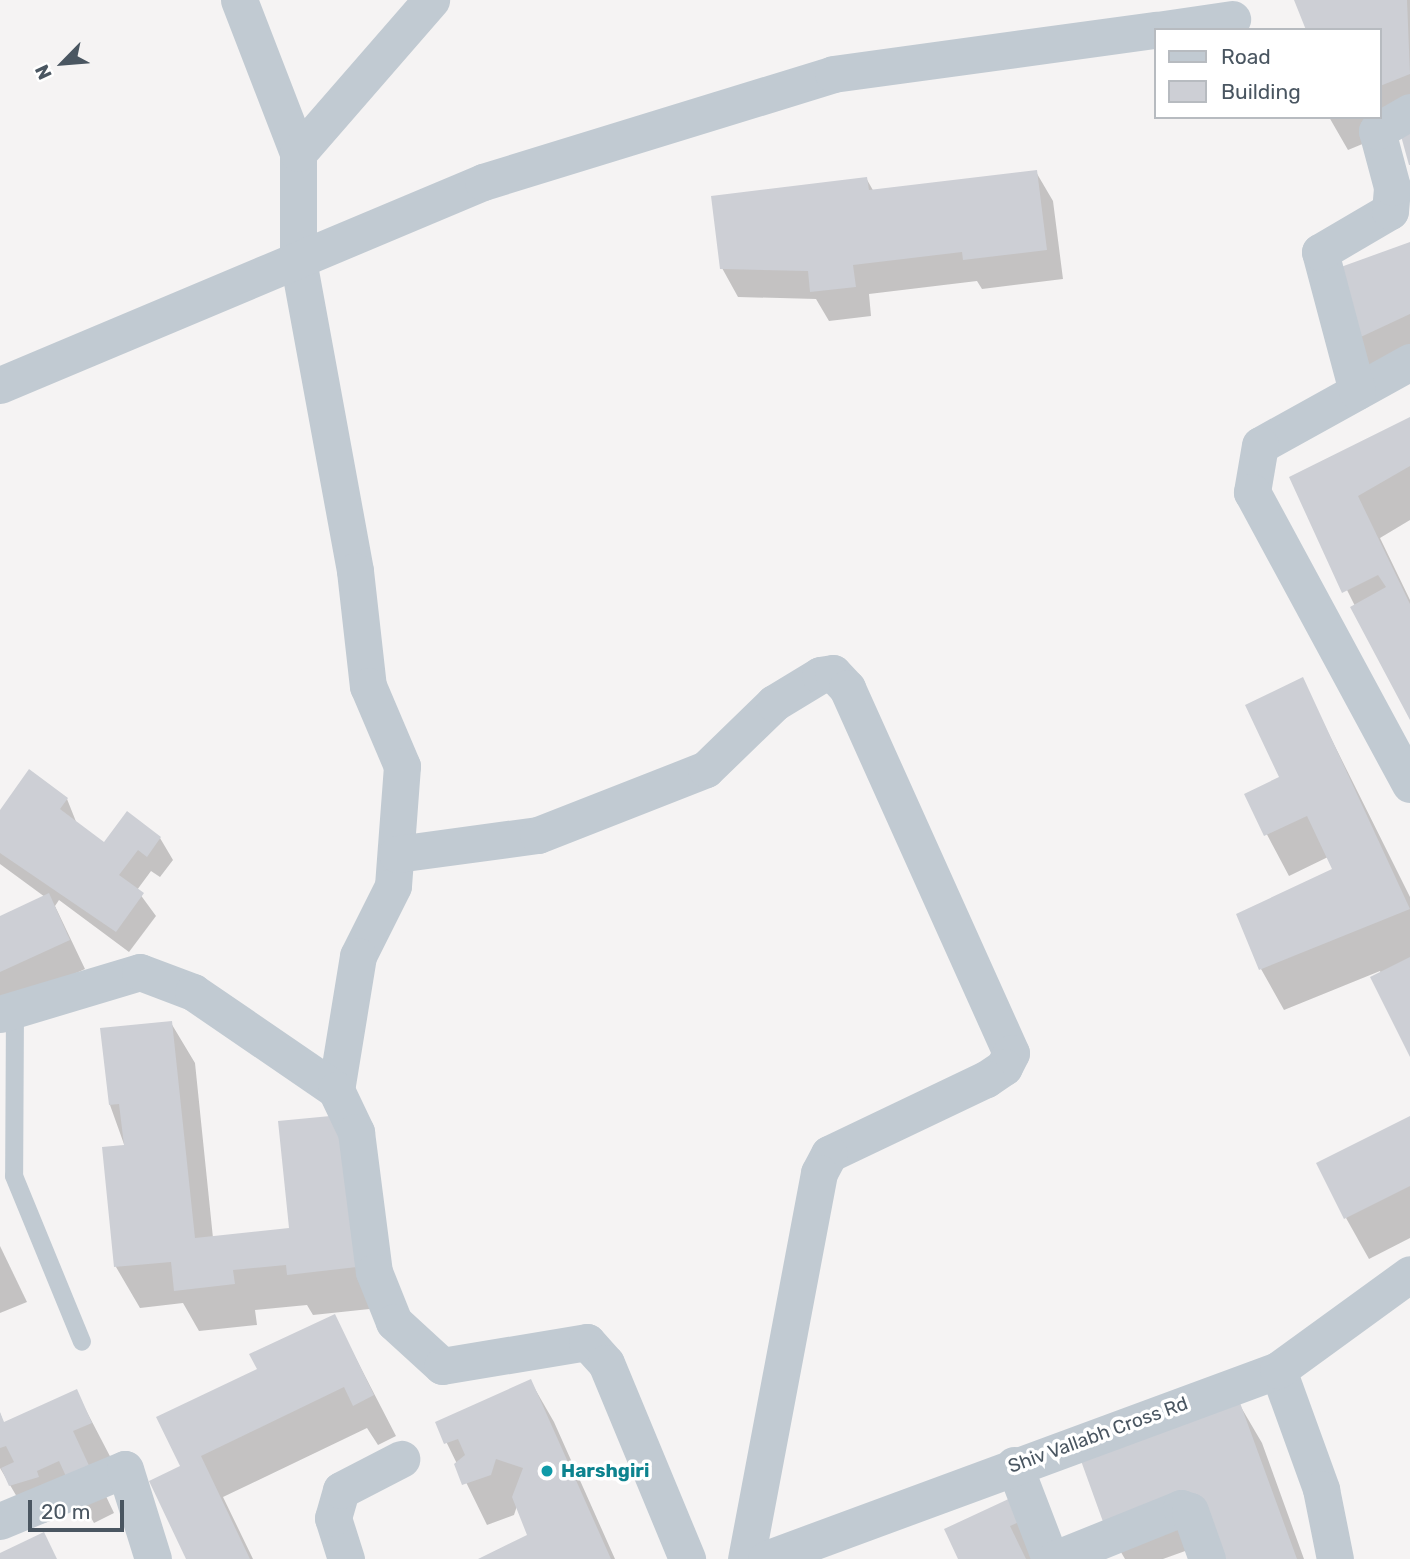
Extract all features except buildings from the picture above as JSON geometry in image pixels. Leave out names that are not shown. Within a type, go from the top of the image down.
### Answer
[{"type":"street","points":[[239,0],[298,153],[299,260],[355,571],[368,686],[402,766],[393,886],[358,956],[336,1090]]},
{"type":"street","points":[[298,153],[431,0]]},
{"type":"street","points":[[1171,28],[1232,19]]},
{"type":"street","points":[[0,385],[483,182],[833,74],[1154,30]]},
{"type":"street","points":[[1357,391],[1320,252],[1390,211],[1392,187],[1377,131],[1410,112]]},
{"type":"street","points":[[1410,362],[1260,445],[1252,492],[1410,783]]},
{"type":"street","points":[[397,854],[551,830],[706,769],[774,703],[820,675],[834,673],[847,688],[1011,1053],[1004,1067],[986,1079],[849,1140],[824,1163],[746,1559]]},
{"type":"street","points":[[8,1011],[140,972],[193,992],[336,1090],[356,1132],[374,1272],[394,1322],[442,1366],[587,1342],[606,1363],[687,1559]]},
{"type":"street","name":"Shiv Vallabh Cross Rd","points":[[766,1559],[1014,1465],[1278,1370],[1410,1274]]},
{"type":"street","points":[[1278,1370],[1321,1489],[1335,1559]]},
{"type":"street","points":[[346,1559],[333,1518],[341,1490],[401,1460]]},
{"type":"street","points":[[1014,1465],[1052,1559],[1181,1508],[1190,1511],[1206,1559]]},
{"type":"street","points":[[0,1521],[125,1469],[153,1559]]},
{"type":"lane","points":[[8,1011],[14,1176],[82,1342]]},
{"type":"place","name":"Harshgiri","points":[[547,1471]]}]
